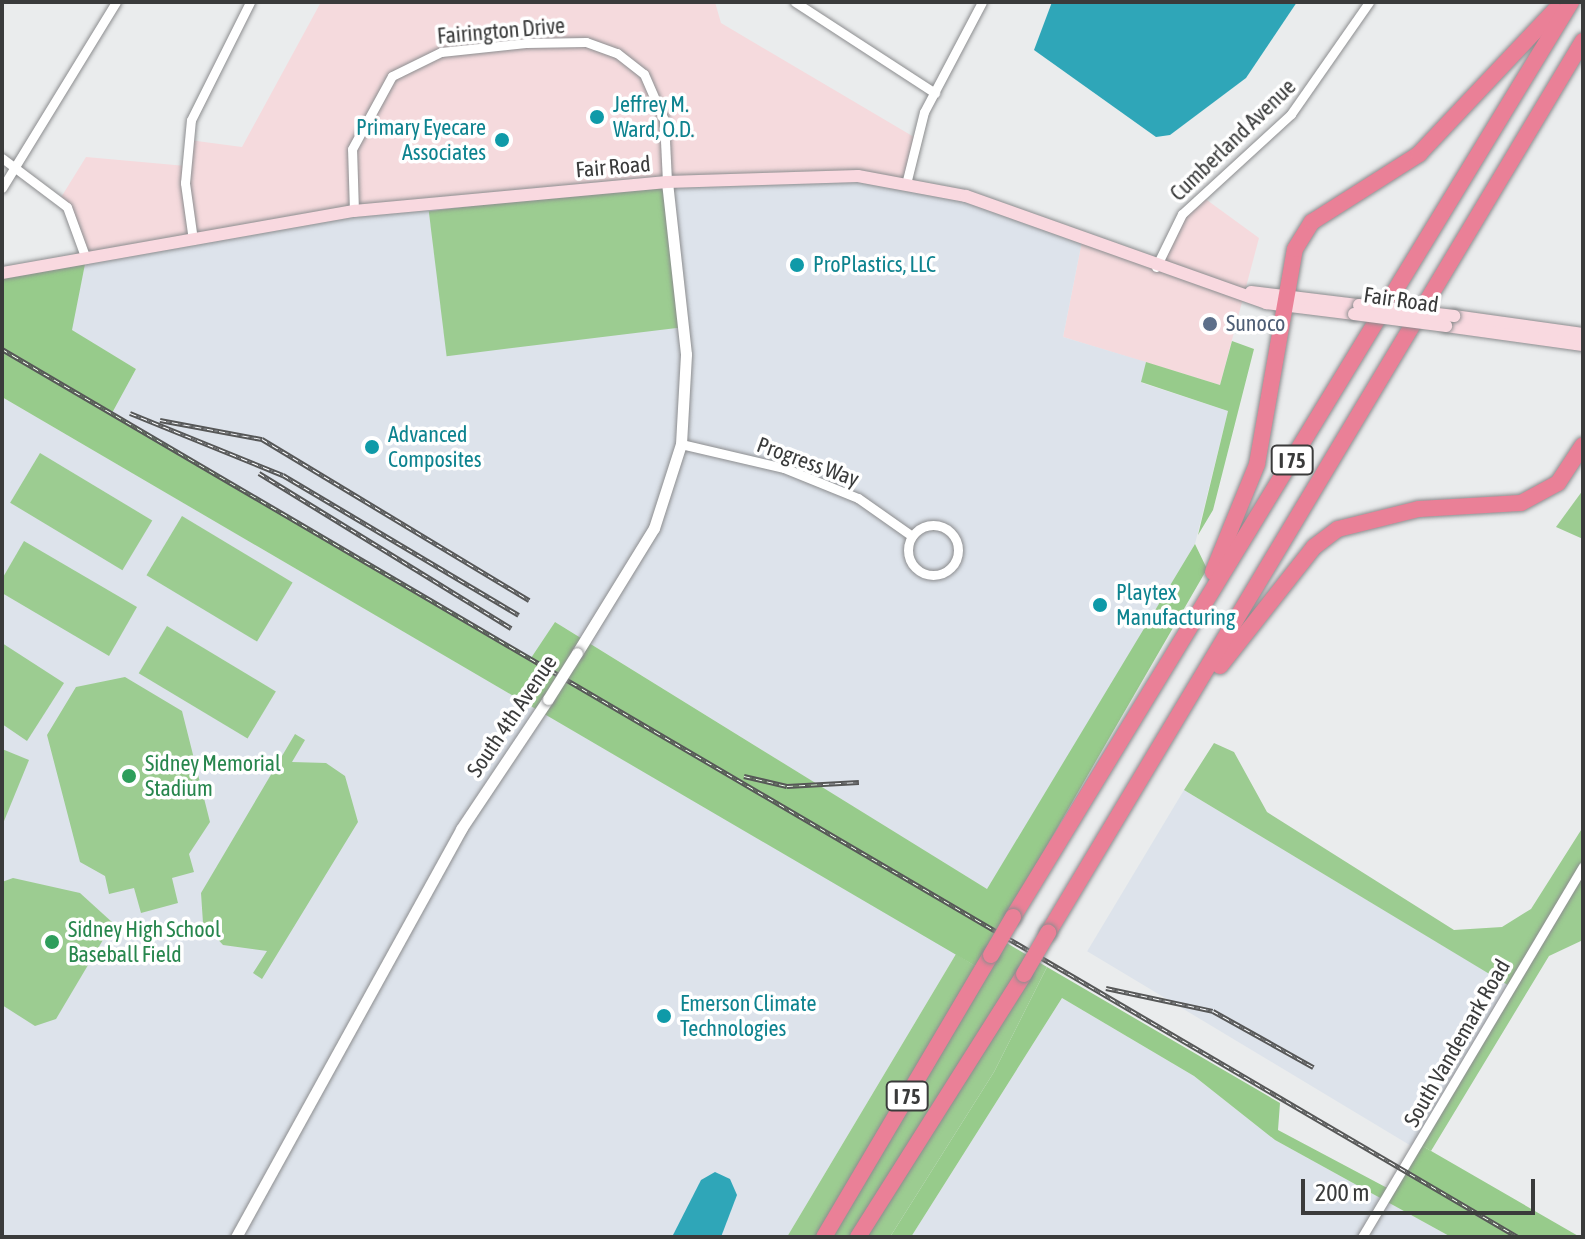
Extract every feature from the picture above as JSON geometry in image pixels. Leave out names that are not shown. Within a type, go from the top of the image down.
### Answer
[{"type":"highway","points":[[1131,724],[1238,518],[1257,464],[1295,249],[1312,222],[1419,154],[1530,43],[1561,2]]},
{"type":"highway","name":"I 75","points":[[824,1237],[1013,917],[1571,2]]},
{"type":"highway","name":"I 75","points":[[858,1237],[1024,974],[1583,41]]},
{"type":"highway","points":[[1146,772],[1314,547],[1370,517],[1535,497],[1574,466],[1583,445]]},
{"type":"main road","name":"Fair Road","points":[[2,273],[354,211],[667,182],[907,180],[1156,268],[1216,286],[1287,301],[1583,334]]},
{"type":"main road","name":"Fair Road","points":[[1450,321],[1583,345]]},
{"type":"street","points":[[2,188],[116,2]]},
{"type":"street","points":[[193,240],[185,183],[191,120],[250,2]]},
{"type":"street","points":[[795,2],[935,93]]},
{"type":"street","points":[[907,180],[910,147],[982,2]]},
{"type":"street","name":"Cumberland Avenue","points":[[1156,268],[1182,214],[1291,114],[1369,2]]},
{"type":"street","name":"Fairington Drive","points":[[354,211],[352,149],[392,76],[425,56],[526,43],[586,42],[617,53],[644,74],[664,120],[667,182]]},
{"type":"street","points":[[2,158],[67,207],[86,259]]},
{"type":"street","name":"South 4th Avenue","points":[[236,1237],[461,829],[548,699],[654,528],[681,444],[686,354],[667,182]]},
{"type":"street","name":"Progress Way","points":[[681,444],[784,468],[858,498],[912,536]]},
{"type":"street","points":[[927,525],[945,527],[957,540],[955,564],[940,574],[922,572],[908,552],[912,536],[927,525]]},
{"type":"street","name":"South Vandemark Road","points":[[1362,1237],[1583,867]]},
{"type":"shaded area","points":[[321,2],[715,2],[721,23],[914,137],[907,180],[86,259],[60,199],[86,157],[186,166],[189,140],[242,147]]},
{"type":"shaded area","points":[[907,180],[1082,241],[1063,337],[1146,362],[1142,383],[1228,411],[1195,544],[988,890],[555,622],[532,659],[111,413],[136,369],[71,330],[86,259],[354,211],[667,182]]},
{"type":"shaded area","points":[[1200,195],[1259,238],[1220,385],[1063,337],[1082,241],[1156,268],[1165,241]]},
{"type":"shaded area","points":[[2,397],[956,954],[787,1237],[2,1237]]},
{"type":"shaded area","points":[[1184,790],[1511,987],[1415,1148],[1087,951]]},
{"type":"shaded area","points":[[1062,998],[1194,1076],[1275,1140],[1451,1237],[911,1237]]},
{"type":"green space","points":[[667,182],[685,327],[447,356],[429,211]]},
{"type":"green space","points":[[86,259],[72,330],[136,369],[112,413],[531,658],[555,622],[987,889],[1195,544],[1207,569],[977,967],[2,397],[2,273]]},
{"type":"green space","points":[[1232,341],[1254,349],[1213,510],[1198,535],[1228,411],[1141,382],[1146,362],[1220,385]]},
{"type":"green space","points":[[40,453],[152,520],[122,570],[10,503]]},
{"type":"green space","points":[[1583,490],[1583,539],[1556,527]]},
{"type":"green space","points":[[182,516],[293,582],[257,642],[146,575]]},
{"type":"green space","points":[[24,541],[137,607],[109,656],[2,593],[2,579]]},
{"type":"green space","points":[[167,626],[276,691],[248,739],[139,673]]},
{"type":"green space","points":[[2,643],[64,683],[27,741],[2,724]]},
{"type":"green space","name":"Sidney Memorial Stadium","points":[[125,677],[182,711],[210,822],[189,854],[194,872],[172,878],[178,903],[141,913],[134,888],[109,894],[105,876],[80,862],[47,735],[76,687]]},
{"type":"green space","points":[[295,734],[305,740],[292,762],[326,763],[345,776],[358,822],[262,979],[253,973],[267,951],[223,945],[203,923],[201,893]]},
{"type":"green space","points":[[1214,743],[1234,752],[1267,812],[1454,930],[1502,927],[1531,909],[1583,827],[1583,940],[1549,956],[1431,1151],[1419,1144],[1511,987],[1184,790]]},
{"type":"green space","points":[[2,749],[29,760],[2,826]]},
{"type":"green space","name":"Sidney High School Baseball Field","points":[[13,878],[80,893],[113,923],[56,1019],[35,1026],[2,1005],[2,882]]},
{"type":"green space","points":[[995,936],[1047,967],[994,1072],[890,1237],[787,1237],[956,954],[977,967]]},
{"type":"green space","points":[[1047,967],[1280,1103],[1278,1130],[1391,1190],[1419,1144],[1580,1237],[1451,1237],[1275,1140],[1194,1076],[1062,998],[911,1237],[890,1237],[994,1072]]},
{"type":"water","points":[[1052,2],[1297,2],[1246,78],[1170,135],[1156,137],[1034,50]]},
{"type":"water","points":[[715,1172],[730,1179],[737,1195],[721,1237],[672,1237],[701,1180]]},
{"type":"railway","points":[[2,349],[1518,1237]]},
{"type":"railway","points":[[130,413],[283,475],[519,615]]},
{"type":"railway","points":[[160,420],[262,439],[529,600]]},
{"type":"railway","points":[[259,473],[511,628]]},
{"type":"railway","points":[[744,776],[787,786],[859,782]]},
{"type":"railway","points":[[1106,988],[1213,1011],[1313,1067]]},
{"type":"place","name":"Jeffrey M. Ward, O.D.","points":[[597,117]]},
{"type":"place","name":"Primary Eyecare Associates","points":[[502,140]]},
{"type":"place","name":"ProPlastics, LLC","points":[[797,265]]},
{"type":"place","name":"Sunoco","points":[[1210,324]]},
{"type":"place","name":"Advanced Composites","points":[[372,447]]},
{"type":"place","name":"Playtex Manufacturing","points":[[1100,605]]},
{"type":"place","name":"Sidney Memorial Stadium","points":[[129,776]]},
{"type":"place","name":"Sidney High School Baseball Field","points":[[52,942]]},
{"type":"place","name":"Emerson Climate Technologies","points":[[664,1016]]}]
